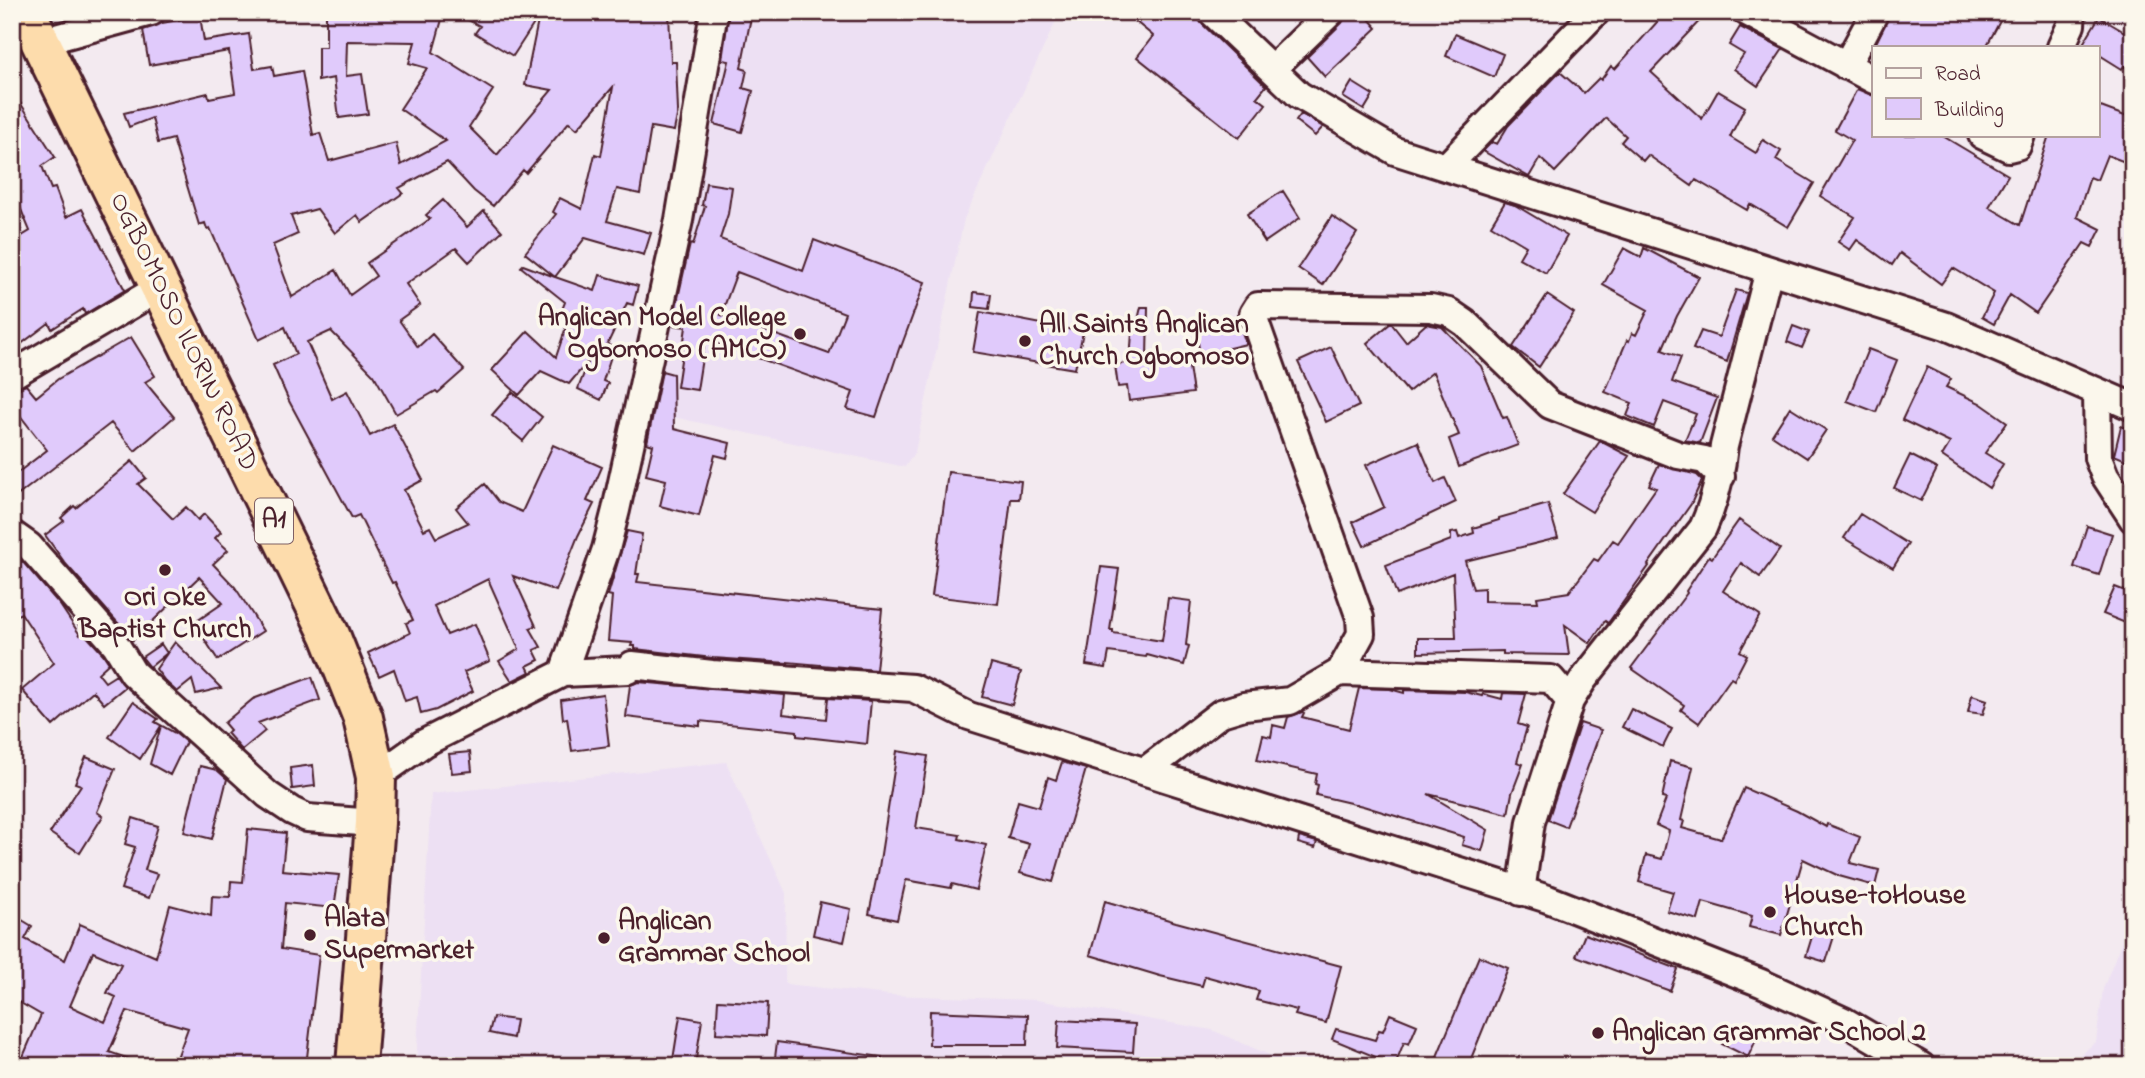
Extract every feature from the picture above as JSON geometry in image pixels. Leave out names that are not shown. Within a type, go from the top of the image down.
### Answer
[{"type":"highway","name":"OGBOMOSO ILORIN ROAD","points":[[33,27],[330,635],[354,693],[368,737],[376,777],[375,823],[356,1066]]},
{"type":"street","points":[[33,27],[152,12]]},
{"type":"street","points":[[563,673],[617,510],[679,220],[714,12]]},
{"type":"street","points":[[1212,12],[1299,95],[1395,151],[1946,326],[2133,407]]},
{"type":"street","points":[[1272,69],[1331,12]]},
{"type":"street","points":[[1446,167],[1596,12]]},
{"type":"street","points":[[1747,12],[1872,79]]},
{"type":"street","points":[[1846,66],[1875,12]]},
{"type":"street","points":[[2061,46],[2071,25],[2072,12]]},
{"type":"street","points":[[1984,136],[2009,148],[2017,146],[2021,136]]},
{"type":"street","points":[[1521,892],[1531,822],[1570,701],[1583,680],[1703,528],[1715,501],[1717,460],[1769,270]]},
{"type":"street","points":[[12,375],[161,287]]},
{"type":"street","points":[[1145,771],[1221,713],[1244,706],[1290,701],[1340,672],[1361,634],[1360,618],[1257,327],[1253,314],[1258,306],[1431,308],[1449,312],[1465,323],[1550,405],[1678,455],[1717,460]]},
{"type":"street","points":[[2097,392],[2098,458],[2105,476],[2133,519]]},
{"type":"street","points":[[12,534],[29,546],[116,645],[133,673],[268,795],[307,818],[375,823]]},
{"type":"street","points":[[376,777],[424,743],[563,673],[628,670],[632,665],[712,674],[913,688],[969,716],[1548,899],[1761,983],[1844,1021],[1921,1066]]},
{"type":"street","points":[[1340,672],[1550,678],[1570,701]]},
{"type":"street","points":[[368,737],[424,743]]},
{"type":"shaded area","points":[[725,12],[1060,12],[964,219],[915,452],[905,467],[645,411]]},
{"type":"shaded area","name":"Anglican Grammar School","points":[[726,762],[786,893],[785,984],[890,995],[1037,1000],[1212,1030],[1295,1066],[416,1066],[431,794]]},
{"type":"shaded area","points":[[2133,912],[2133,1066],[2066,1066],[2096,1042],[2103,989]]},
{"type":"building","points":[[326,12],[444,12],[433,52],[493,90],[469,127],[497,155],[552,90],[525,85],[539,16],[513,56],[475,33],[480,26],[453,12],[669,12],[671,62],[676,62],[678,111],[674,131],[651,127],[640,194],[617,189],[607,221],[651,233],[644,255],[585,238],[555,277],[525,253],[556,214],[553,212],[560,198],[582,209],[595,154],[601,156],[613,87],[577,129],[569,122],[526,173],[523,170],[493,206],[474,191],[447,162],[399,188],[403,193],[362,222],[357,215],[335,233],[317,209],[291,216],[298,234],[273,245],[292,297],[336,270],[350,295],[376,276],[367,263],[430,219],[426,215],[443,200],[467,227],[484,211],[502,231],[469,262],[456,248],[406,284],[420,305],[399,320],[418,347],[432,334],[464,370],[438,393],[436,391],[396,414],[374,375],[331,331],[307,342],[332,399],[347,391],[370,436],[393,424],[423,480],[404,490],[424,530],[430,527],[436,538],[468,523],[456,508],[485,484],[499,502],[522,512],[553,445],[602,467],[587,501],[594,504],[556,591],[513,576],[536,626],[530,628],[541,647],[534,650],[539,660],[527,666],[530,672],[512,681],[499,661],[519,649],[488,579],[434,606],[447,635],[475,624],[490,661],[464,672],[473,691],[436,710],[421,714],[417,697],[405,701],[394,669],[379,676],[368,653],[410,633],[406,623],[413,620],[359,515],[352,518],[289,401],[273,365],[296,354],[285,327],[259,340],[210,228],[207,229],[205,223],[199,225],[173,139],[158,143],[152,118],[129,127],[124,113],[208,93],[209,98],[235,93],[229,51],[149,65],[143,30],[162,23],[200,16],[204,41],[249,34],[254,69],[272,66],[274,76],[302,71],[313,135],[320,133],[329,161],[396,143],[401,165],[446,141],[400,109],[427,68],[409,63],[415,42],[347,41],[346,76],[362,74],[368,114],[339,118],[334,78],[318,81],[318,47],[326,47]]},
{"type":"building","points":[[729,12],[752,12],[741,68],[747,70],[743,88],[753,91],[742,132],[714,124],[729,61],[722,60]]},
{"type":"building","points":[[1124,12],[1195,12],[1201,23],[1266,86],[1257,97],[1266,104],[1239,138],[1137,57],[1153,36]]},
{"type":"building","points":[[1348,12],[1363,12],[1377,28],[1325,77],[1307,57],[1342,23]]},
{"type":"building","points":[[1666,12],[1708,12],[1651,72],[1702,119],[1718,91],[1745,107],[1730,137],[1756,153],[1763,140],[1781,151],[1776,160],[1814,183],[1788,227],[1750,204],[1747,210],[1696,180],[1692,186],[1648,155],[1643,161],[1621,142],[1626,136],[1606,118],[1555,172],[1540,158],[1529,177],[1483,151],[1492,142],[1497,144],[1508,126],[1560,72],[1584,93],[1599,78],[1601,80],[1611,66],[1615,69]]},
{"type":"building","points":[[1891,12],[2005,12],[1987,46],[1874,46]]},
{"type":"building","points":[[2099,17],[2133,37],[2133,72],[2124,66],[2122,69],[2100,55],[2100,46],[2082,46]]},
{"type":"building","points":[[1740,27],[1783,49],[1758,86],[1734,69],[1744,54],[1729,45]]},
{"type":"building","points":[[1455,34],[1503,54],[1494,77],[1446,56]]},
{"type":"building","points":[[1352,82],[1373,95],[1364,110],[1343,97]]},
{"type":"building","points":[[1857,89],[1872,95],[1872,136],[1943,136],[2008,175],[1989,207],[2020,225],[2049,136],[2100,136],[2100,107],[2133,119],[2133,165],[2107,155],[2097,180],[2090,177],[2077,217],[2101,229],[2092,247],[2084,243],[2036,313],[2010,295],[1994,324],[1982,317],[1994,293],[1953,268],[1941,284],[1900,253],[1892,265],[1857,240],[1850,250],[1838,242],[1855,217],[1820,196],[1852,140],[1835,130]]},
{"type":"building","points":[[12,90],[55,157],[42,166],[51,189],[55,188],[66,217],[82,209],[125,290],[85,314],[83,309],[52,329],[49,323],[21,344],[12,331],[12,242],[30,231],[12,188]]},
{"type":"building","points":[[1301,114],[1323,127],[1315,136],[1296,121]]},
{"type":"building","points":[[706,183],[732,187],[728,214],[720,239],[803,271],[814,240],[925,282],[876,417],[847,409],[853,392],[705,339],[697,390],[677,387],[686,327],[672,325],[690,244],[693,245],[705,206],[702,205]],"holes":[[[737,272],[845,313],[829,354],[721,315]]]},
{"type":"building","points":[[1283,191],[1300,218],[1265,242],[1247,214]]},
{"type":"building","points":[[1505,202],[1515,205],[1567,236],[1546,273],[1519,258],[1526,246],[1491,225]]},
{"type":"building","points":[[1332,216],[1357,233],[1323,285],[1298,268]]},
{"type":"building","points":[[1624,248],[1641,257],[1644,248],[1699,277],[1662,350],[1681,357],[1672,382],[1717,398],[1700,443],[1685,440],[1696,414],[1664,402],[1654,427],[1627,416],[1632,403],[1605,392],[1627,340],[1629,341],[1632,333],[1636,335],[1648,310],[1603,285]]},
{"type":"building","points":[[523,265],[595,291],[600,275],[638,286],[633,305],[627,303],[607,345],[614,347],[603,381],[608,383],[601,400],[578,389],[589,360],[569,384],[541,371],[519,395],[492,370],[528,331],[556,357],[569,318],[560,315],[565,302],[521,267]]},
{"type":"building","points":[[1736,290],[1747,293],[1727,362],[1693,349],[1701,331],[1719,337]]},
{"type":"building","points":[[974,292],[991,294],[989,309],[973,307]]},
{"type":"building","points":[[1547,295],[1574,313],[1539,367],[1513,347]]},
{"type":"building","points":[[1141,307],[1148,307],[1147,360],[1187,354],[1193,393],[1129,401],[1127,386],[1118,387],[1115,365],[1130,362],[1132,332],[1135,333]]},
{"type":"building","points":[[980,312],[1083,332],[1075,369],[973,352]]},
{"type":"building","points":[[1238,320],[1246,344],[1200,355],[1196,330]]},
{"type":"building","points":[[1391,323],[1406,342],[1426,324],[1442,327],[1481,366],[1503,418],[1507,417],[1518,445],[1459,467],[1449,439],[1459,435],[1433,372],[1408,392],[1367,343]]},
{"type":"building","points":[[1793,326],[1809,332],[1802,348],[1787,342]]},
{"type":"building","points":[[131,337],[155,376],[145,382],[174,417],[135,451],[111,423],[12,500],[12,477],[47,450],[18,413],[12,418],[12,391],[26,385],[36,397],[58,379]]},
{"type":"building","points":[[1331,347],[1359,406],[1326,422],[1298,362]]},
{"type":"building","points":[[1868,349],[1897,360],[1876,412],[1847,401]]},
{"type":"building","points":[[1927,367],[1951,379],[1946,387],[1980,403],[2007,422],[1985,453],[2003,464],[1989,488],[1942,456],[1950,443],[1902,420]]},
{"type":"building","points":[[662,371],[673,374],[674,429],[730,443],[727,458],[715,455],[699,516],[660,506],[666,480],[646,475],[653,445],[647,443]]},
{"type":"building","points":[[512,392],[542,417],[523,441],[492,415]]},
{"type":"building","points":[[1790,407],[1826,430],[1807,458],[1772,435]]},
{"type":"building","points":[[2121,426],[2133,430],[2133,463],[2114,455]]},
{"type":"building","points":[[1600,441],[1629,456],[1592,512],[1563,494]]},
{"type":"building","points":[[1418,442],[1435,483],[1445,478],[1456,502],[1364,546],[1353,522],[1384,507],[1366,465]]},
{"type":"building","points":[[1910,455],[1937,469],[1921,501],[1894,488]]},
{"type":"building","points":[[132,461],[146,478],[138,484],[173,519],[186,507],[198,520],[204,514],[221,532],[215,538],[228,550],[213,564],[235,587],[263,631],[218,660],[194,623],[223,603],[199,577],[133,640],[65,563],[45,535],[64,521],[61,518],[74,506],[76,508]]},
{"type":"building","points":[[1659,464],[1697,475],[1702,480],[1691,504],[1649,566],[1608,623],[1605,621],[1590,643],[1565,625],[1569,655],[1503,654],[1503,651],[1418,653],[1418,638],[1456,638],[1453,573],[1397,595],[1386,565],[1451,540],[1451,533],[1457,532],[1459,538],[1474,533],[1473,528],[1499,518],[1548,504],[1558,538],[1465,561],[1473,589],[1484,588],[1484,601],[1538,602],[1537,597],[1569,592],[1594,559],[1598,561],[1613,540],[1618,543],[1656,488],[1649,485]]},
{"type":"building","points":[[948,472],[1021,481],[1019,499],[1011,499],[998,604],[932,596]]},
{"type":"building","points":[[1860,514],[1908,544],[1893,568],[1844,538]]},
{"type":"building","points":[[1739,520],[1780,549],[1760,577],[1741,563],[1723,591],[1760,615],[1740,651],[1747,655],[1734,680],[1731,678],[1699,723],[1681,710],[1684,705],[1631,668],[1687,593],[1709,556],[1712,558]]},
{"type":"building","points":[[2087,526],[2112,534],[2099,575],[2074,567]]},
{"type":"building","points":[[627,531],[642,534],[637,582],[882,609],[876,670],[713,658],[635,649],[635,646],[631,646],[632,643],[608,641],[612,596],[608,595]]},
{"type":"building","points":[[22,561],[60,605],[80,635],[83,632],[103,654],[109,663],[98,673],[105,682],[116,675],[125,687],[104,704],[93,691],[53,726],[22,690],[54,663],[21,613],[12,618],[12,568]]},
{"type":"building","points":[[1101,567],[1119,569],[1110,630],[1113,630],[1113,633],[1162,641],[1168,598],[1191,601],[1186,645],[1189,646],[1184,665],[1147,655],[1109,652],[1106,668],[1086,665]]},
{"type":"building","points":[[2115,587],[2133,594],[2133,626],[2103,614]]},
{"type":"building","points":[[175,642],[221,688],[196,694],[192,680],[177,692],[165,681],[156,669]]},
{"type":"building","points":[[161,644],[167,653],[150,667],[142,657]]},
{"type":"building","points":[[991,664],[1021,672],[1012,705],[982,697]]},
{"type":"building","points":[[312,677],[320,700],[258,723],[265,731],[242,750],[227,733],[230,730],[224,723],[253,699]]},
{"type":"building","points":[[638,682],[785,695],[783,714],[826,719],[828,698],[871,701],[867,744],[797,736],[797,731],[700,721],[700,726],[626,717],[630,685]]},
{"type":"building","points":[[1359,688],[1390,689],[1404,693],[1404,690],[1465,692],[1502,699],[1503,693],[1526,694],[1518,724],[1527,727],[1517,762],[1523,764],[1512,793],[1508,814],[1428,794],[1488,830],[1482,851],[1462,845],[1464,837],[1363,806],[1316,795],[1317,774],[1257,760],[1263,735],[1271,737],[1273,725],[1285,728],[1288,717],[1302,712],[1302,717],[1349,729]]},
{"type":"building","points":[[603,694],[609,746],[572,751],[561,700]]},
{"type":"building","points":[[1972,695],[1987,700],[1983,714],[1968,712]]},
{"type":"building","points":[[133,702],[158,719],[155,722],[186,742],[170,775],[150,764],[161,726],[140,759],[109,737]]},
{"type":"building","points":[[1631,709],[1672,729],[1663,747],[1622,727]]},
{"type":"building","points":[[1580,723],[1601,730],[1566,827],[1548,820]]},
{"type":"building","points":[[897,751],[928,756],[916,828],[960,835],[959,839],[986,845],[976,890],[952,884],[951,888],[906,880],[897,920],[869,914],[877,880]]},
{"type":"building","points":[[470,752],[472,771],[452,773],[449,754]]},
{"type":"building","points":[[86,757],[115,769],[97,812],[103,816],[80,853],[50,833],[81,785],[75,783]]},
{"type":"building","points":[[1670,761],[1693,767],[1681,820],[1684,821],[1682,828],[1721,839],[1744,788],[1826,827],[1827,824],[1860,837],[1850,863],[1879,870],[1875,886],[1839,876],[1803,859],[1781,935],[1749,927],[1752,916],[1703,902],[1698,920],[1667,911],[1673,892],[1639,882],[1646,855],[1662,859],[1669,831],[1656,825],[1666,799],[1662,798]]},
{"type":"building","points":[[1062,762],[1086,769],[1053,882],[1020,873],[1029,844],[1008,838],[1018,801],[1039,807],[1048,777],[1056,780]]},
{"type":"building","points":[[313,765],[315,786],[292,789],[290,768]]},
{"type":"building","points":[[200,766],[217,770],[227,779],[212,839],[184,832]]},
{"type":"building","points":[[133,818],[158,826],[145,870],[157,874],[149,898],[121,889],[135,847],[125,844]]},
{"type":"building","points":[[248,829],[286,833],[282,870],[339,875],[334,908],[285,903],[281,949],[319,955],[306,1066],[174,1066],[188,1028],[127,1011],[109,1052],[141,1063],[141,1066],[19,1066],[41,1015],[12,998],[12,914],[32,926],[25,939],[65,960],[80,924],[156,957],[170,905],[211,916],[212,896],[230,897],[231,881],[243,882]],"holes":[[[93,952],[121,964],[107,993],[116,997],[105,1022],[70,1006]]]},
{"type":"building","points":[[1299,837],[1317,842],[1315,848],[1298,843]]},
{"type":"building","points":[[1105,901],[1341,966],[1326,1023],[1295,1015],[1297,1010],[1256,1000],[1259,991],[1205,976],[1202,986],[1090,955]]},
{"type":"building","points":[[820,902],[851,909],[844,942],[813,935]]},
{"type":"building","points":[[1815,927],[1835,933],[1826,962],[1806,956]]},
{"type":"building","points":[[1585,934],[1678,969],[1670,991],[1576,956]]},
{"type":"building","points":[[1479,956],[1508,968],[1468,1066],[1433,1066]]},
{"type":"building","points":[[718,1000],[768,1003],[766,1036],[716,1033]]},
{"type":"building","points":[[930,1011],[1028,1015],[1027,1045],[929,1045]]},
{"type":"building","points":[[1390,1014],[1417,1025],[1409,1044],[1404,1042],[1395,1065],[1332,1039],[1336,1029],[1375,1040],[1379,1030],[1383,1031]]},
{"type":"building","points":[[680,1016],[702,1020],[695,1066],[672,1066]]},
{"type":"building","points":[[493,1017],[516,1020],[513,1038],[489,1033]]},
{"type":"building","points":[[1059,1020],[1135,1024],[1133,1052],[1057,1048]]},
{"type":"building","points":[[1732,1025],[1757,1038],[1748,1057],[1722,1044]]},
{"type":"building","points":[[777,1042],[882,1057],[882,1066],[774,1066]]},
{"type":"place","name":"Anglican Model College Ogbomoso (AMCO)","points":[[800,334]]},
{"type":"place","name":"All Saints Anglican Church Ogbomoso","points":[[1025,341]]},
{"type":"place","name":"Ori Oke Baptist Church","points":[[165,570]]},
{"type":"place","name":"House-toHouse Church","points":[[1770,912]]},
{"type":"place","name":"Alata Supermarket","points":[[310,935]]},
{"type":"place","name":"Anglican Grammar School","points":[[604,938]]},
{"type":"place","name":"Anglican Grammar School 2","points":[[1598,1033]]}]
